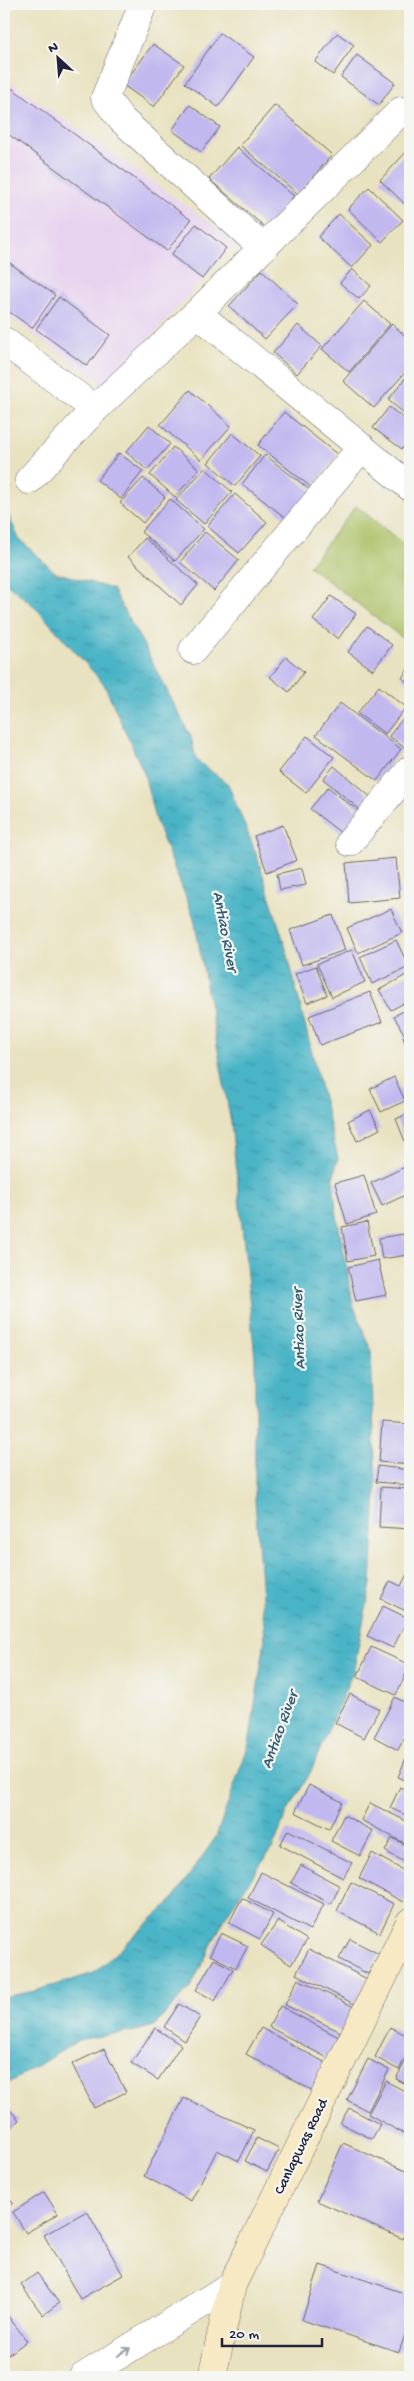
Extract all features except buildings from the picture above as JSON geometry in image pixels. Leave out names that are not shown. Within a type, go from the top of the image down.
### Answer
[{"type":"street","points":[[143,4],[105,98],[122,120],[262,248]]},
{"type":"street","points":[[29,480],[95,409],[197,313],[401,112]]},
{"type":"street","points":[[197,313],[410,487]]},
{"type":"street","points":[[4,341],[95,409]]},
{"type":"street","points":[[193,650],[362,447]]},
{"type":"street","points":[[350,842],[410,770]]},
{"type":"street","name":"Canlapwas Road","points":[[212,2377],[232,2285],[410,1922]]},
{"type":"street","points":[[83,2377],[232,2285]]},
{"type":"shaded area","points":[[4,77],[237,242],[107,386],[4,314]]},
{"type":"green space","points":[[356,506],[410,549],[410,644],[309,566]]},
{"type":"water","name":"Antiao River","points":[[11,487],[7,512],[19,539],[55,572],[112,589],[142,642],[191,737],[196,760],[228,784],[257,856],[287,952],[338,1158],[333,1179],[336,1210],[353,1304],[371,1350],[376,1495],[371,1584],[353,1672],[310,1773],[287,1813],[273,1847],[227,1914],[190,1988],[154,2026],[136,2031],[81,2039],[4,2086],[4,1997],[35,1991],[94,1973],[170,1903],[216,1837],[249,1744],[265,1640],[255,1499],[255,1358],[244,1244],[231,1123],[194,918],[155,819],[144,773],[104,684],[34,606],[4,581],[4,488]]}]
